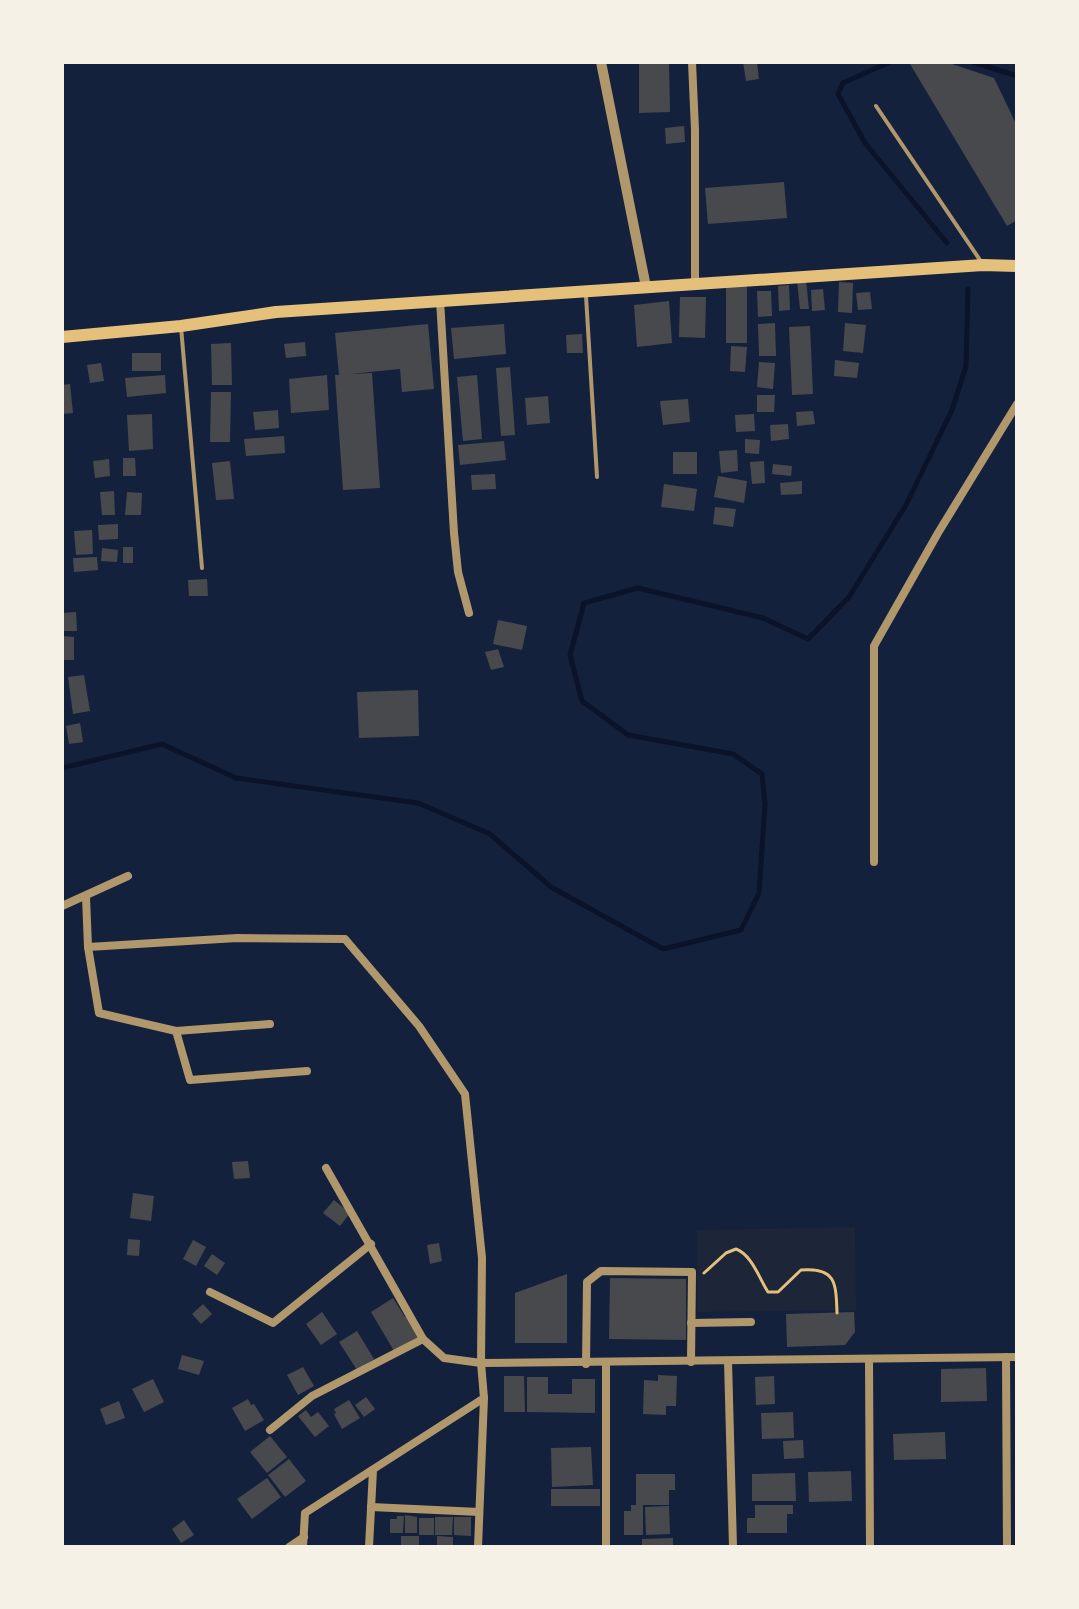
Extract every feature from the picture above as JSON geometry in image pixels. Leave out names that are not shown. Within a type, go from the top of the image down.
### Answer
[{"type":"main road","points":[[62,337],[181,326],[276,312],[983,265],[1017,266]]},
{"type":"street","points":[[601,62],[646,287]]},
{"type":"street","points":[[692,62],[695,283]]},
{"type":"street","points":[[440,300],[454,533],[458,572],[469,613]]},
{"type":"street","points":[[874,862],[874,646],[1017,404]]},
{"type":"street","points":[[62,906],[128,876]]},
{"type":"street","points":[[86,897],[88,947],[99,1013],[176,1031],[270,1024]]},
{"type":"street","points":[[88,947],[237,938],[345,939],[419,1026],[465,1094],[482,1258],[481,1363],[484,1398],[478,1547]]},
{"type":"street","points":[[176,1031],[190,1080],[307,1071]]},
{"type":"street","points":[[326,1168],[423,1339],[444,1358],[481,1363],[586,1364],[1017,1357]]},
{"type":"street","points":[[210,1292],[273,1323],[371,1244]]},
{"type":"street","points":[[586,1364],[587,1282],[601,1271],[692,1272],[691,1362]]},
{"type":"street","points":[[691,1323],[751,1322]]},
{"type":"street","points":[[270,1430],[312,1396],[423,1339]]},
{"type":"street","points":[[1006,1357],[1007,1547]]},
{"type":"street","points":[[869,1359],[870,1547]]},
{"type":"street","points":[[728,1361],[733,1547]]},
{"type":"street","points":[[606,1363],[606,1547]]},
{"type":"street","points":[[303,1547],[305,1513],[484,1398]]},
{"type":"street","points":[[369,1547],[373,1470]]},
{"type":"street","points":[[371,1507],[479,1512]]},
{"type":"street","points":[[289,1547],[304,1537]]},
{"type":"lane","points":[[876,106],[983,265]]},
{"type":"lane","points":[[586,290],[597,477]]},
{"type":"lane","points":[[181,326],[202,568]]},
{"type":"path","points":[[692,1282],[726,1253],[736,1249],[743,1251],[768,1292],[778,1292],[801,1270],[818,1269],[829,1274],[836,1288],[837,1313]]},
{"type":"shaded area","points":[[855,1227],[856,1310],[698,1312],[697,1230]]},
{"type":"building","points":[[743,62],[757,62],[759,79],[746,81]]},
{"type":"building","points":[[949,63],[994,78],[1017,126],[1017,220],[1007,226],[910,64]]},
{"type":"building","points":[[639,64],[669,64],[670,112],[639,113]]},
{"type":"building","points":[[684,126],[685,142],[666,144],[665,128]]},
{"type":"building","points":[[784,182],[787,218],[708,224],[705,188]]},
{"type":"building","points":[[806,280],[809,309],[800,309],[797,281]]},
{"type":"building","points":[[839,282],[853,283],[852,313],[838,312]]},
{"type":"building","points":[[789,285],[790,310],[779,311],[778,286]]},
{"type":"building","points":[[726,287],[747,287],[747,343],[726,343]]},
{"type":"building","points":[[823,289],[825,310],[812,311],[811,290]]},
{"type":"building","points":[[757,291],[771,291],[772,316],[758,317]]},
{"type":"building","points":[[870,292],[872,309],[858,310],[856,293]]},
{"type":"building","points":[[680,297],[706,297],[705,338],[679,337]]},
{"type":"building","points":[[669,301],[672,343],[637,347],[634,305]]},
{"type":"building","points":[[775,323],[776,356],[759,356],[758,324]]},
{"type":"building","points":[[845,323],[866,325],[863,353],[843,351]]},
{"type":"building","points":[[428,324],[434,389],[402,392],[400,369],[350,374],[372,373],[380,488],[343,490],[335,333]]},
{"type":"building","points":[[504,324],[506,354],[454,359],[451,328]]},
{"type":"building","points":[[810,326],[813,394],[792,395],[789,327]]},
{"type":"building","points":[[582,334],[583,353],[567,353],[566,335]]},
{"type":"building","points":[[305,342],[306,356],[286,358],[284,344]]},
{"type":"building","points":[[231,343],[232,385],[212,385],[211,344]]},
{"type":"building","points":[[731,346],[747,347],[745,372],[730,371]]},
{"type":"building","points":[[132,353],[161,353],[161,371],[132,371]]},
{"type":"building","points":[[835,360],[859,363],[857,378],[834,376]]},
{"type":"building","points":[[759,362],[775,363],[773,389],[757,387]]},
{"type":"building","points":[[101,363],[104,381],[90,383],[87,365]]},
{"type":"building","points":[[510,367],[515,435],[501,436],[496,368]]},
{"type":"building","points":[[165,375],[166,393],[127,397],[125,378]]},
{"type":"building","points":[[327,375],[329,410],[291,413],[289,379]]},
{"type":"building","points":[[477,375],[482,439],[463,441],[457,377]]},
{"type":"building","points":[[70,384],[73,413],[62,414],[62,385]]},
{"type":"building","points":[[211,392],[231,392],[230,442],[210,442]]},
{"type":"building","points":[[757,395],[775,395],[774,412],[757,412]]},
{"type":"building","points":[[548,396],[550,423],[527,425],[525,398]]},
{"type":"building","points":[[688,399],[690,422],[663,425],[660,401]]},
{"type":"building","points":[[278,410],[279,428],[255,430],[253,412]]},
{"type":"building","points":[[813,411],[815,424],[797,426],[796,412]]},
{"type":"building","points":[[152,414],[153,449],[129,451],[127,415]]},
{"type":"building","points":[[754,414],[755,431],[736,432],[735,415]]},
{"type":"building","points":[[788,424],[789,439],[771,441],[770,425]]},
{"type":"building","points":[[284,436],[285,453],[246,456],[244,439]]},
{"type":"building","points":[[745,439],[760,440],[759,454],[745,453]]},
{"type":"building","points":[[504,441],[506,460],[460,465],[458,445]]},
{"type":"building","points":[[737,450],[738,471],[721,473],[719,451]]},
{"type":"building","points":[[673,452],[697,452],[697,474],[673,474]]},
{"type":"building","points":[[123,458],[135,458],[136,476],[123,476]]},
{"type":"building","points":[[109,459],[110,476],[95,478],[93,461]]},
{"type":"building","points":[[230,461],[234,499],[216,500],[212,463]]},
{"type":"building","points":[[764,461],[765,483],[752,484],[750,462]]},
{"type":"building","points":[[773,464],[792,466],[791,476],[772,474]]},
{"type":"building","points":[[495,474],[496,489],[472,490],[471,475]]},
{"type":"building","points":[[718,476],[747,481],[744,503],[714,497]]},
{"type":"building","points":[[802,481],[802,494],[781,495],[780,483]]},
{"type":"building","points":[[664,484],[697,489],[694,511],[661,507]]},
{"type":"building","points":[[114,491],[115,515],[102,515],[100,492]]},
{"type":"building","points":[[127,492],[142,493],[141,515],[125,515]]},
{"type":"building","points":[[715,507],[736,509],[733,527],[713,524]]},
{"type":"building","points":[[118,524],[118,539],[99,540],[98,525]]},
{"type":"building","points":[[92,530],[93,554],[76,555],[74,531]]},
{"type":"building","points":[[123,547],[133,547],[133,563],[123,563]]},
{"type":"building","points":[[102,548],[118,550],[117,562],[101,561]]},
{"type":"building","points":[[97,557],[98,570],[74,572],[73,558]]},
{"type":"building","points":[[207,579],[208,596],[189,596],[188,580]]},
{"type":"building","points":[[76,612],[77,631],[62,631],[62,613]]},
{"type":"building","points":[[498,620],[527,626],[522,650],[493,644]]},
{"type":"building","points":[[62,636],[74,637],[74,660],[62,660]]},
{"type":"building","points":[[498,649],[504,667],[491,670],[485,652]]},
{"type":"building","points":[[84,675],[90,711],[73,714],[68,677]]},
{"type":"building","points":[[418,690],[419,736],[359,738],[357,692]]},
{"type":"building","points":[[80,723],[83,742],[69,744],[66,726]]},
{"type":"building","points":[[248,1161],[250,1178],[234,1179],[232,1162]]},
{"type":"building","points":[[133,1193],[154,1196],[151,1221],[130,1218]]},
{"type":"building","points":[[334,1200],[350,1213],[340,1226],[323,1213]]},
{"type":"building","points":[[128,1239],[140,1240],[139,1256],[127,1255]]},
{"type":"building","points":[[193,1240],[206,1247],[196,1266],[183,1259]]},
{"type":"building","points":[[439,1243],[442,1261],[430,1264],[427,1245]]},
{"type":"building","points":[[212,1254],[225,1263],[217,1275],[204,1266]]},
{"type":"building","points":[[567,1274],[567,1343],[515,1343],[515,1293]]},
{"type":"building","points":[[610,1278],[686,1279],[686,1340],[609,1339]]},
{"type":"building","points":[[393,1298],[420,1336],[394,1351],[371,1312]]},
{"type":"building","points":[[203,1304],[212,1314],[201,1324],[192,1314]]},
{"type":"building","points":[[322,1312],[337,1334],[321,1345],[306,1324]]},
{"type":"building","points":[[854,1312],[855,1332],[845,1345],[787,1347],[786,1314]]},
{"type":"building","points":[[357,1331],[374,1359],[357,1370],[339,1342]]},
{"type":"building","points":[[182,1355],[204,1361],[199,1375],[178,1369]]},
{"type":"building","points":[[303,1367],[314,1386],[298,1395],[287,1375]]},
{"type":"building","points":[[986,1368],[987,1401],[941,1402],[941,1369]]},
{"type":"building","points":[[658,1375],[677,1376],[676,1406],[666,1406],[666,1415],[643,1414],[644,1380],[658,1381]]},
{"type":"building","points":[[504,1376],[524,1376],[525,1412],[504,1412]]},
{"type":"building","points":[[774,1376],[775,1404],[756,1405],[755,1377]]},
{"type":"building","points":[[527,1377],[548,1377],[548,1394],[572,1394],[572,1379],[595,1379],[595,1413],[527,1412]]},
{"type":"building","points":[[153,1379],[164,1402],[144,1412],[132,1389]]},
{"type":"building","points":[[366,1397],[375,1409],[364,1417],[355,1405]]},
{"type":"building","points":[[248,1399],[264,1420],[245,1431],[232,1408]]},
{"type":"building","points":[[349,1400],[360,1418],[342,1429],[334,1409]]},
{"type":"building","points":[[119,1401],[125,1418],[106,1425],[100,1409]]},
{"type":"building","points":[[306,1410],[311,1417],[318,1412],[329,1426],[315,1437],[298,1416]]},
{"type":"building","points":[[793,1412],[794,1438],[762,1439],[761,1413]]},
{"type":"building","points":[[945,1432],[946,1459],[894,1460],[893,1434]]},
{"type":"building","points":[[270,1436],[287,1457],[267,1473],[250,1452]]},
{"type":"building","points":[[803,1440],[804,1458],[784,1459],[783,1441]]},
{"type":"building","points":[[591,1447],[593,1485],[552,1487],[551,1448]]},
{"type":"building","points":[[289,1459],[306,1481],[285,1497],[268,1475]]},
{"type":"building","points":[[851,1471],[852,1501],[809,1502],[808,1472]]},
{"type":"building","points":[[795,1473],[796,1501],[752,1501],[752,1474]]},
{"type":"building","points":[[636,1474],[675,1474],[675,1490],[669,1490],[669,1505],[643,1505],[643,1535],[624,1535],[624,1511],[631,1511],[631,1505],[636,1505]]},
{"type":"building","points":[[267,1478],[281,1497],[252,1519],[237,1499]]},
{"type":"building","points":[[551,1489],[600,1489],[600,1506],[551,1506]]},
{"type":"building","points":[[755,1505],[793,1505],[793,1514],[787,1514],[787,1533],[747,1533],[747,1518],[755,1518]]},
{"type":"building","points":[[669,1506],[670,1534],[646,1535],[645,1507]]},
{"type":"building","points":[[405,1515],[417,1517],[417,1533],[405,1533]]},
{"type":"building","points":[[397,1516],[404,1516],[403,1533],[390,1533],[390,1519],[397,1519]]},
{"type":"building","points":[[435,1517],[453,1517],[452,1535],[435,1535]]},
{"type":"building","points":[[454,1517],[471,1517],[471,1536],[454,1535]]},
{"type":"building","points":[[419,1518],[434,1518],[434,1535],[419,1535]]},
{"type":"building","points":[[184,1520],[194,1535],[181,1543],[172,1529]]},
{"type":"building","points":[[401,1536],[419,1536],[419,1547],[401,1547]]},
{"type":"building","points":[[437,1536],[453,1537],[453,1547],[437,1547]]},
{"type":"building","points":[[673,1538],[673,1547],[642,1547],[642,1539]]},
{"type":"waterway","points":[[890,62],[843,83],[838,94],[865,143],[947,243]]},
{"type":"waterway","points":[[973,62],[1017,76]]},
{"type":"waterway","points":[[62,768],[162,744],[236,778],[418,803],[490,834],[551,887],[663,949],[741,930],[759,893],[765,804],[762,774],[733,754],[628,735],[582,701],[570,655],[584,603],[638,588],[763,618],[808,639],[849,597],[906,505],[952,410],[966,366],[968,289]]}]
